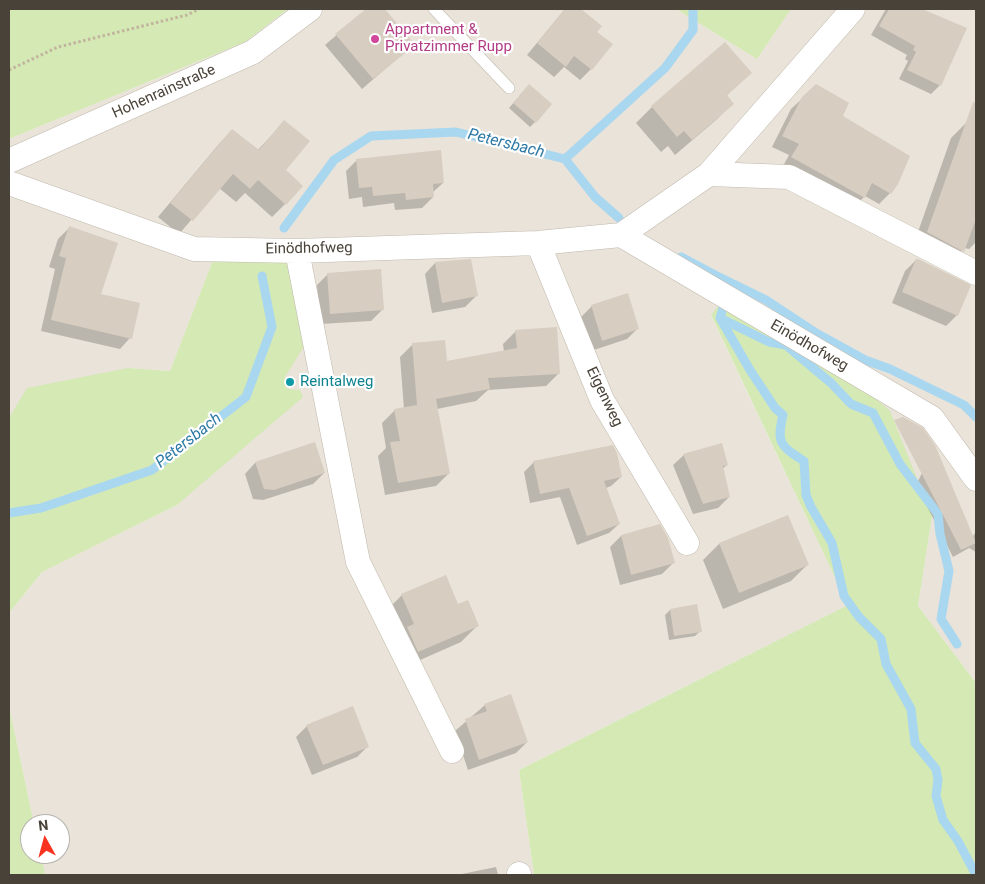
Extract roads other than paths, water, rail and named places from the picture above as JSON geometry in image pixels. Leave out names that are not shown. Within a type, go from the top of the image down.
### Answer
[{"type":"street","name":"Hohenrainstraße","points":[[9,161],[253,52],[310,9]]},
{"type":"street","name":"Einödhofweg","points":[[9,183],[194,249],[297,251],[538,243],[621,235],[709,174],[853,9]]},
{"type":"street","points":[[709,174],[789,177],[976,273]]},
{"type":"street","name":"Einödhofweg","points":[[621,235],[932,418],[976,479]]},
{"type":"street","name":"Eigenweg","points":[[538,243],[602,400],[687,543]]},
{"type":"street","points":[[297,251],[358,562],[452,751]]},
{"type":"lane","points":[[434,9],[509,88]]},
{"type":"waterway","name":"Petersbach","points":[[284,228],[334,160],[371,136],[456,132],[565,159],[665,68],[693,30],[693,9]]},
{"type":"waterway","points":[[565,159],[595,197],[619,218]]},
{"type":"waterway","points":[[681,257],[766,300],[816,333],[865,360],[890,369],[964,405],[976,417]]},
{"type":"waterway","name":"Petersbach","points":[[9,513],[41,508],[152,470],[246,397],[272,327],[262,276]]},
{"type":"waterway","points":[[723,308],[720,318],[750,370],[775,408],[783,415],[780,432],[782,443],[785,448],[804,461],[806,495],[832,543],[844,596],[859,617],[881,639],[886,664],[911,709],[915,743],[936,769],[938,780],[936,796],[943,820],[958,841],[976,875]]},
{"type":"waterway","points":[[720,318],[769,342],[786,345],[831,383],[851,404],[873,413],[900,464],[938,514],[940,534],[949,571],[941,619],[957,644]]},
{"type":"place","name":"Appartment & Privatzimmer Rupp","points":[[375,39]]},
{"type":"place","name":"Reintalweg","points":[[290,382]]}]
